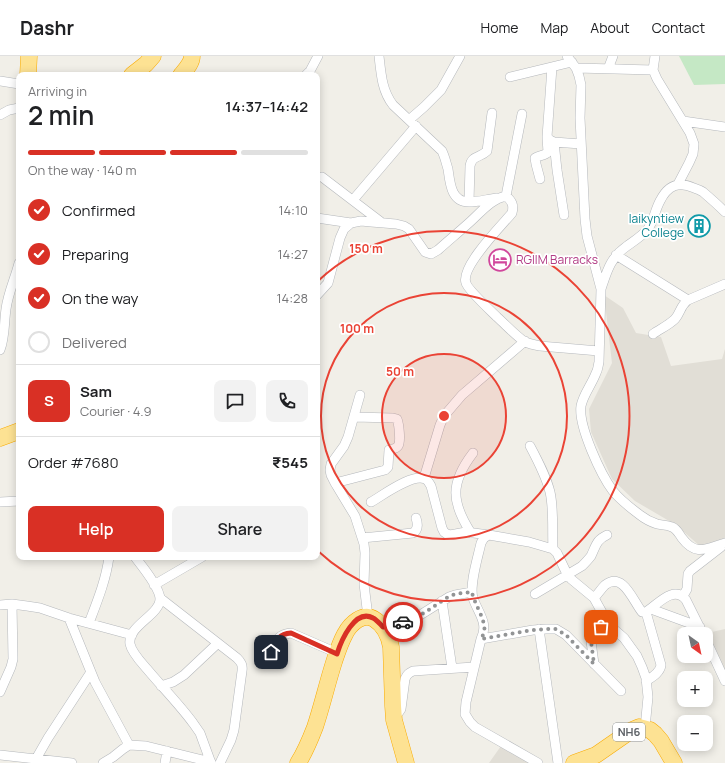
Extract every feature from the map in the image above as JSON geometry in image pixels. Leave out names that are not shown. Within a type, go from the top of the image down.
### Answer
[{"type":"highway","points":[[28,72],[29,56]]},
{"type":"highway","points":[[136,72],[153,56]]},
{"type":"highway","points":[[184,72],[189,66],[192,56]]},
{"type":"highway","points":[[0,438],[16,432]]},
{"type":"highway","points":[[298,763],[314,729],[345,633],[351,625],[363,617],[373,618],[383,627],[390,639],[394,715],[406,763]]},
{"type":"highway","name":"NH6","points":[[574,763],[596,755],[632,730],[640,727],[650,730],[655,734],[674,763]]},
{"type":"street","points":[[309,72],[318,56]]},
{"type":"street","points":[[379,56],[382,79],[388,98],[393,105],[442,151],[445,158],[451,187],[458,199],[469,202],[503,197],[510,200],[514,206],[512,213],[469,266],[465,275],[466,283],[493,313],[525,341],[540,346],[599,351]]},
{"type":"street","points":[[353,200],[424,107],[441,90],[460,56]]},
{"type":"street","points":[[608,69],[613,56]]},
{"type":"street","points":[[655,56],[653,70],[690,132],[694,144],[693,154],[678,184]]},
{"type":"street","points":[[571,62],[579,76],[581,85],[580,118],[587,236],[601,289],[599,362],[597,372],[584,397],[581,407],[582,423],[590,447],[607,482],[617,496],[626,504],[656,524],[672,527],[677,530],[689,546],[701,550],[709,549],[725,543]]},
{"type":"street","points":[[510,77],[571,62],[608,69],[653,70]]},
{"type":"street","points":[[552,67],[551,139],[564,215]]},
{"type":"street","points":[[0,81],[16,84]]},
{"type":"street","points":[[0,115],[9,110],[16,109]]},
{"type":"street","points":[[469,202],[470,161],[473,158],[483,155],[487,151],[492,114]]},
{"type":"street","points":[[320,218],[351,223],[361,221],[381,222],[404,226],[408,229],[425,252],[431,254],[438,250],[484,209],[503,197],[522,114]]},
{"type":"street","points":[[683,121],[725,127]]},
{"type":"street","points":[[551,139],[582,144]]},
{"type":"street","points":[[540,179],[535,158],[548,152],[551,139]]},
{"type":"street","points":[[322,177],[381,222]]},
{"type":"street","points":[[601,289],[612,260],[626,246],[640,237],[648,229],[664,193],[672,186],[687,184],[701,191],[725,212]]},
{"type":"street","points":[[320,292],[328,283],[340,238],[344,229],[351,223]]},
{"type":"street","points":[[616,255],[688,300]]},
{"type":"street","points":[[0,350],[4,332],[6,309],[16,273]]},
{"type":"street","points":[[653,334],[674,319],[683,304],[688,300],[725,284]]},
{"type":"street","points":[[424,478],[444,416],[462,395],[525,341]]},
{"type":"street","points":[[360,395],[348,437],[330,470],[335,483],[354,516],[366,553],[364,584],[368,617]]},
{"type":"street","points":[[335,483],[385,470],[388,467],[389,450],[398,446],[399,436],[397,419],[354,417]]},
{"type":"street","points":[[530,446],[544,474],[550,494],[552,504],[553,549]]},
{"type":"street","points":[[471,533],[463,521],[458,509],[456,488],[460,475],[473,453]]},
{"type":"street","points":[[371,502],[405,482],[412,479],[424,478],[428,480],[431,486],[444,532],[447,534],[450,535],[461,532],[495,536],[529,542],[553,549],[557,553],[571,579],[594,598],[609,625],[632,647],[642,667],[646,681],[648,697],[645,728]]},
{"type":"street","points":[[0,502],[16,501]]},
{"type":"street","points":[[362,538],[413,533],[417,528],[416,518]]},
{"type":"street","points":[[535,594],[582,566],[592,554],[597,542],[607,535]]},
{"type":"street","points":[[489,536],[484,538],[481,543],[472,584],[473,598],[483,620],[484,632],[474,666],[466,702],[465,714],[470,722],[476,727],[538,763]]},
{"type":"street","points":[[683,596],[687,589],[688,574],[690,571],[725,543]]},
{"type":"street","points":[[89,623],[105,578],[109,560]]},
{"type":"street","points":[[137,560],[157,589],[160,598],[155,610],[132,635],[130,643],[139,660],[194,723],[214,763]]},
{"type":"street","points":[[154,585],[197,560]]},
{"type":"street","points":[[594,598],[604,586],[616,581],[626,588],[642,612],[649,611],[693,627]]},
{"type":"street","points":[[383,627],[417,617],[442,600],[455,594],[472,592]]},
{"type":"street","points":[[649,611],[668,596],[676,594],[683,596],[699,627]]},
{"type":"street","points":[[160,598],[241,662],[242,667],[234,730],[231,740],[214,763]]},
{"type":"street","points":[[442,600],[452,668]]},
{"type":"street","points":[[0,605],[12,604],[40,608],[69,618],[132,635]]},
{"type":"street","points":[[0,692],[13,659],[12,604]]},
{"type":"street","points":[[646,681],[658,672],[661,665],[649,611]]},
{"type":"street","points":[[594,664],[591,641],[601,627],[602,612]]},
{"type":"street","points":[[69,618],[101,694],[129,746]]},
{"type":"street","points":[[481,639],[539,629],[556,629],[561,632],[620,691]]},
{"type":"street","points":[[539,629],[558,763]]},
{"type":"street","points":[[271,652],[280,636],[286,633],[291,633],[337,654]]},
{"type":"street","points":[[161,686],[173,682],[184,675],[218,643]]},
{"type":"street","points":[[713,655],[725,681]]},
{"type":"street","points":[[394,715],[401,709],[405,679],[409,673],[474,666]]},
{"type":"street","points":[[40,761],[48,738],[91,672]]},
{"type":"street","points":[[103,763],[129,746],[146,746],[214,763]]},
{"type":"street","points":[[165,763],[167,751]]},
{"type":"street","points":[[0,755],[40,761],[72,763]]},
{"type":"shaded area","points":[[604,295],[623,308],[636,333],[661,337],[671,366],[722,359],[725,349],[725,538],[701,547],[676,525],[635,501],[612,479],[591,432],[589,409],[612,363]]},
{"type":"shaded area","points":[[725,629],[725,679],[713,654],[713,632]]},
{"type":"shaded area","points":[[501,746],[536,763],[489,763]]},
{"type":"green space","points":[[679,56],[725,56],[725,84],[694,85]]},
{"type":"way so far","points":[[403,622],[424,613],[448,597],[455,594],[472,592],[473,598],[483,620],[484,632],[481,639],[533,630],[556,629],[566,635],[594,664],[591,641],[601,627]]},
{"type":"place","name":"Iaikyntiew College","points":[[699,226]]},
{"type":"place","name":"RGIIM Barracks","points":[[500,260]]},
{"type":"route","points":[[271,652],[280,636],[286,633],[291,633],[337,654],[345,633],[351,625],[363,617],[373,618],[383,627],[403,622]]}]
